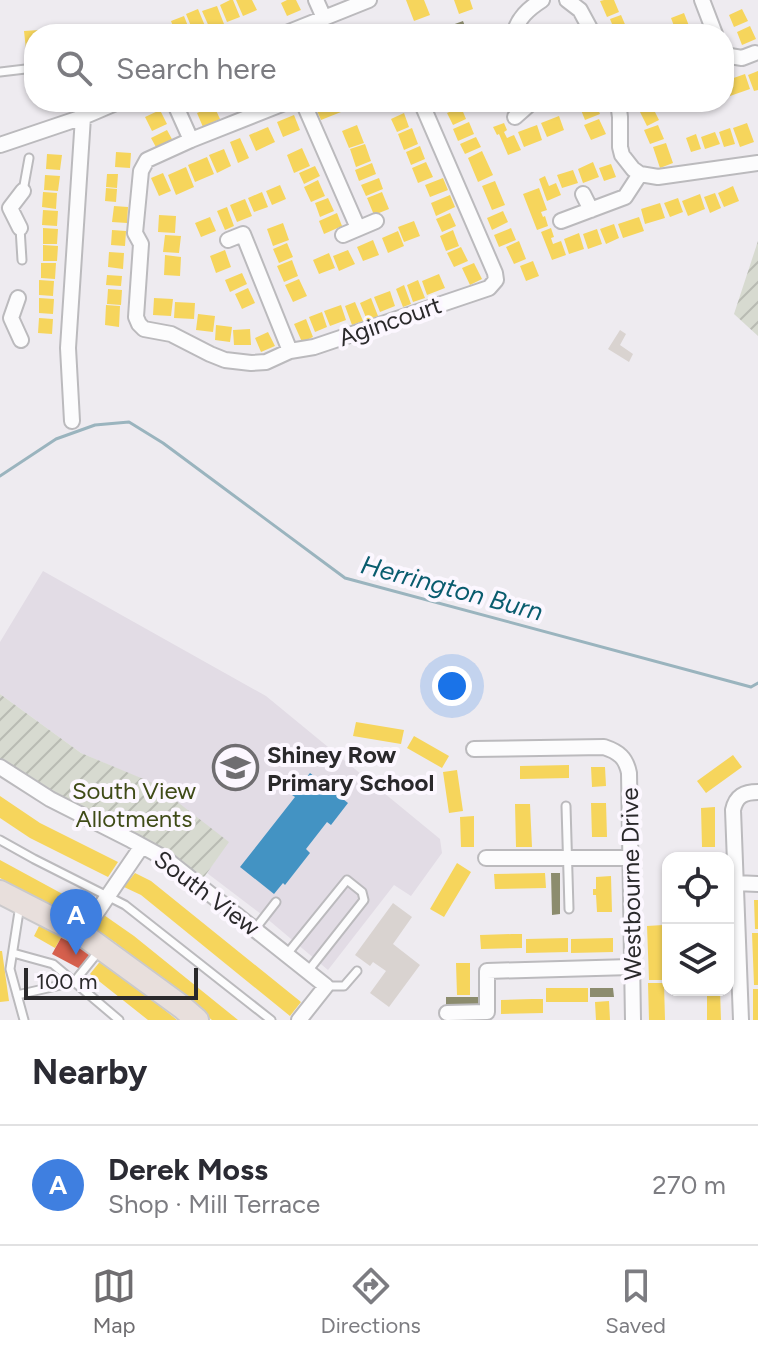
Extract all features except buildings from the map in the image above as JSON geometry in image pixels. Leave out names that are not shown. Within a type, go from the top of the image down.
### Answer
[{"type":"main road","points":[[0,892],[82,934],[197,1020]]},
{"type":"street","points":[[316,0],[324,18]]},
{"type":"street","points":[[310,24],[369,0]]},
{"type":"street","points":[[517,24],[525,12],[542,0]]},
{"type":"street","points":[[702,0],[711,24]]},
{"type":"street","points":[[577,3],[589,24]]},
{"type":"street","points":[[734,57],[742,58],[755,53]]},
{"type":"street","points":[[0,145],[95,112]]},
{"type":"street","points":[[178,112],[191,140],[262,112]]},
{"type":"street","points":[[307,112],[358,228]]},
{"type":"street","name":"Agincourt","points":[[191,140],[147,160],[141,171],[135,233],[141,244],[136,317],[144,329],[171,334],[225,360],[266,362],[290,351],[314,347],[489,288],[496,280],[425,112]]},
{"type":"street","points":[[515,117],[521,112]]},
{"type":"street","points":[[619,112],[622,155],[640,174],[658,177],[758,163]]},
{"type":"street","points":[[72,421],[68,348],[83,117]]},
{"type":"street","points":[[561,221],[625,197],[640,174]]},
{"type":"street","points":[[20,228],[5,208],[23,191]]},
{"type":"street","points":[[583,194],[591,210]]},
{"type":"street","points":[[343,235],[376,221]]},
{"type":"street","points":[[228,240],[249,231],[290,351]]},
{"type":"street","points":[[18,298],[6,317],[21,340]]},
{"type":"street","name":"Westbourne Drive","points":[[474,749],[593,747],[613,750],[622,755],[627,763],[633,1020]]},
{"type":"street","name":"South View","points":[[0,767],[50,799],[166,859],[326,986]]},
{"type":"street","points":[[741,1020],[733,810],[740,796],[753,792]]},
{"type":"street","points":[[82,934],[142,846]]},
{"type":"street","points":[[486,858],[630,858]]},
{"type":"street","points":[[735,883],[758,884]]},
{"type":"street","points":[[447,1013],[487,1012],[487,971],[631,967]]},
{"type":"street","points":[[299,1020],[326,986]]},
{"type":"lane","points":[[0,72],[24,69]]},
{"type":"lane","points":[[23,191],[29,158]]},
{"type":"lane","points":[[20,228],[22,260]]},
{"type":"lane","points":[[566,806],[569,909]]},
{"type":"lane","points":[[0,840],[138,913],[271,1020]]},
{"type":"lane","points":[[287,954],[347,880],[362,892],[364,900],[308,971]]},
{"type":"lane","points":[[21,902],[10,969],[24,1020]]},
{"type":"lane","points":[[255,929],[276,902]]},
{"type":"lane","points":[[17,995],[74,982],[102,948]]},
{"type":"lane","points":[[13,953],[53,964],[119,1020]]},
{"type":"lane","points":[[326,986],[344,986],[357,971]]},
{"type":"shaded area","name":"Shiney Row Primary School","points":[[43,571],[266,696],[440,839],[442,853],[411,896],[394,885],[328,970],[207,873],[228,842],[153,784],[81,753],[0,694],[0,642]]},
{"type":"green space","points":[[758,241],[758,336],[734,314]]},
{"type":"green space","name":"South View Allotments","points":[[0,694],[81,753],[153,783],[229,842],[202,880],[139,835],[46,788],[0,758]]},
{"type":"waterway","name":"Herrington Burn","points":[[0,476],[56,439],[95,425],[129,422],[163,443],[345,578],[751,687],[758,683]]},
{"type":"place","name":"Shiney Row Primary School","points":[[236,768]]},
{"type":"place","name":"Derek Moss","points":[[76,955]]}]
